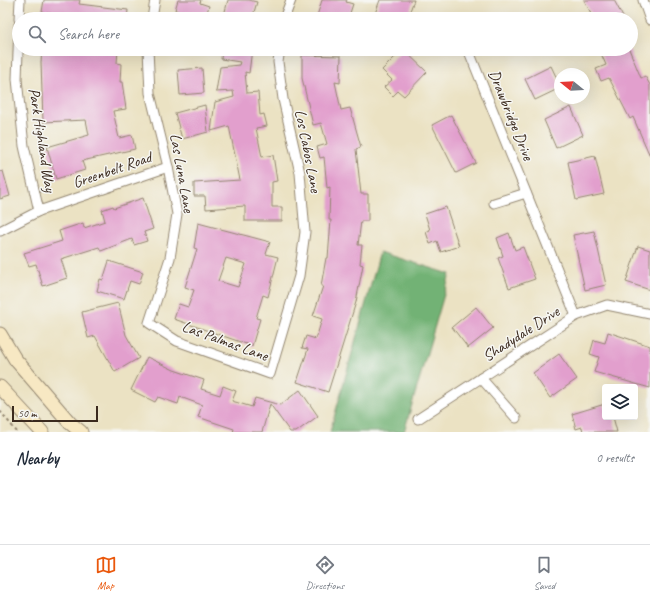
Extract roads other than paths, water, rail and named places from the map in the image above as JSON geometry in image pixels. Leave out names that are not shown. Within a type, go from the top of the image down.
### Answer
[{"type":"main road","points":[[0,334],[15,359],[70,423],[81,432]]},
{"type":"main road","points":[[0,387],[42,432]]},
{"type":"street","points":[[19,12],[20,0]]},
{"type":"street","points":[[153,12],[154,0]]},
{"type":"street","points":[[287,12],[291,0]]},
{"type":"street","points":[[642,0],[650,20]]},
{"type":"street","name":"Park Highland Way","points":[[18,56],[17,79],[24,146],[39,212]]},
{"type":"street","name":"Las Luna Lane","points":[[148,56],[150,93],[168,167],[176,214],[170,258],[149,323]]},
{"type":"street","name":"Los Cabos Lane","points":[[270,374],[299,276],[305,232],[300,174],[283,99],[278,62],[279,56]]},
{"type":"street","name":"Drawbridge Drive","points":[[471,56],[576,316]]},
{"type":"street","name":"Greenbelt Road","points":[[0,231],[39,212],[168,167]]},
{"type":"street","points":[[494,203],[526,193]]},
{"type":"street","name":"Shadydale Drive","points":[[418,419],[576,316],[607,305],[650,314]]},
{"type":"street","name":"Las Palmas Lane","points":[[149,323],[177,341],[270,374]]},
{"type":"street","points":[[481,378],[516,418]]}]
